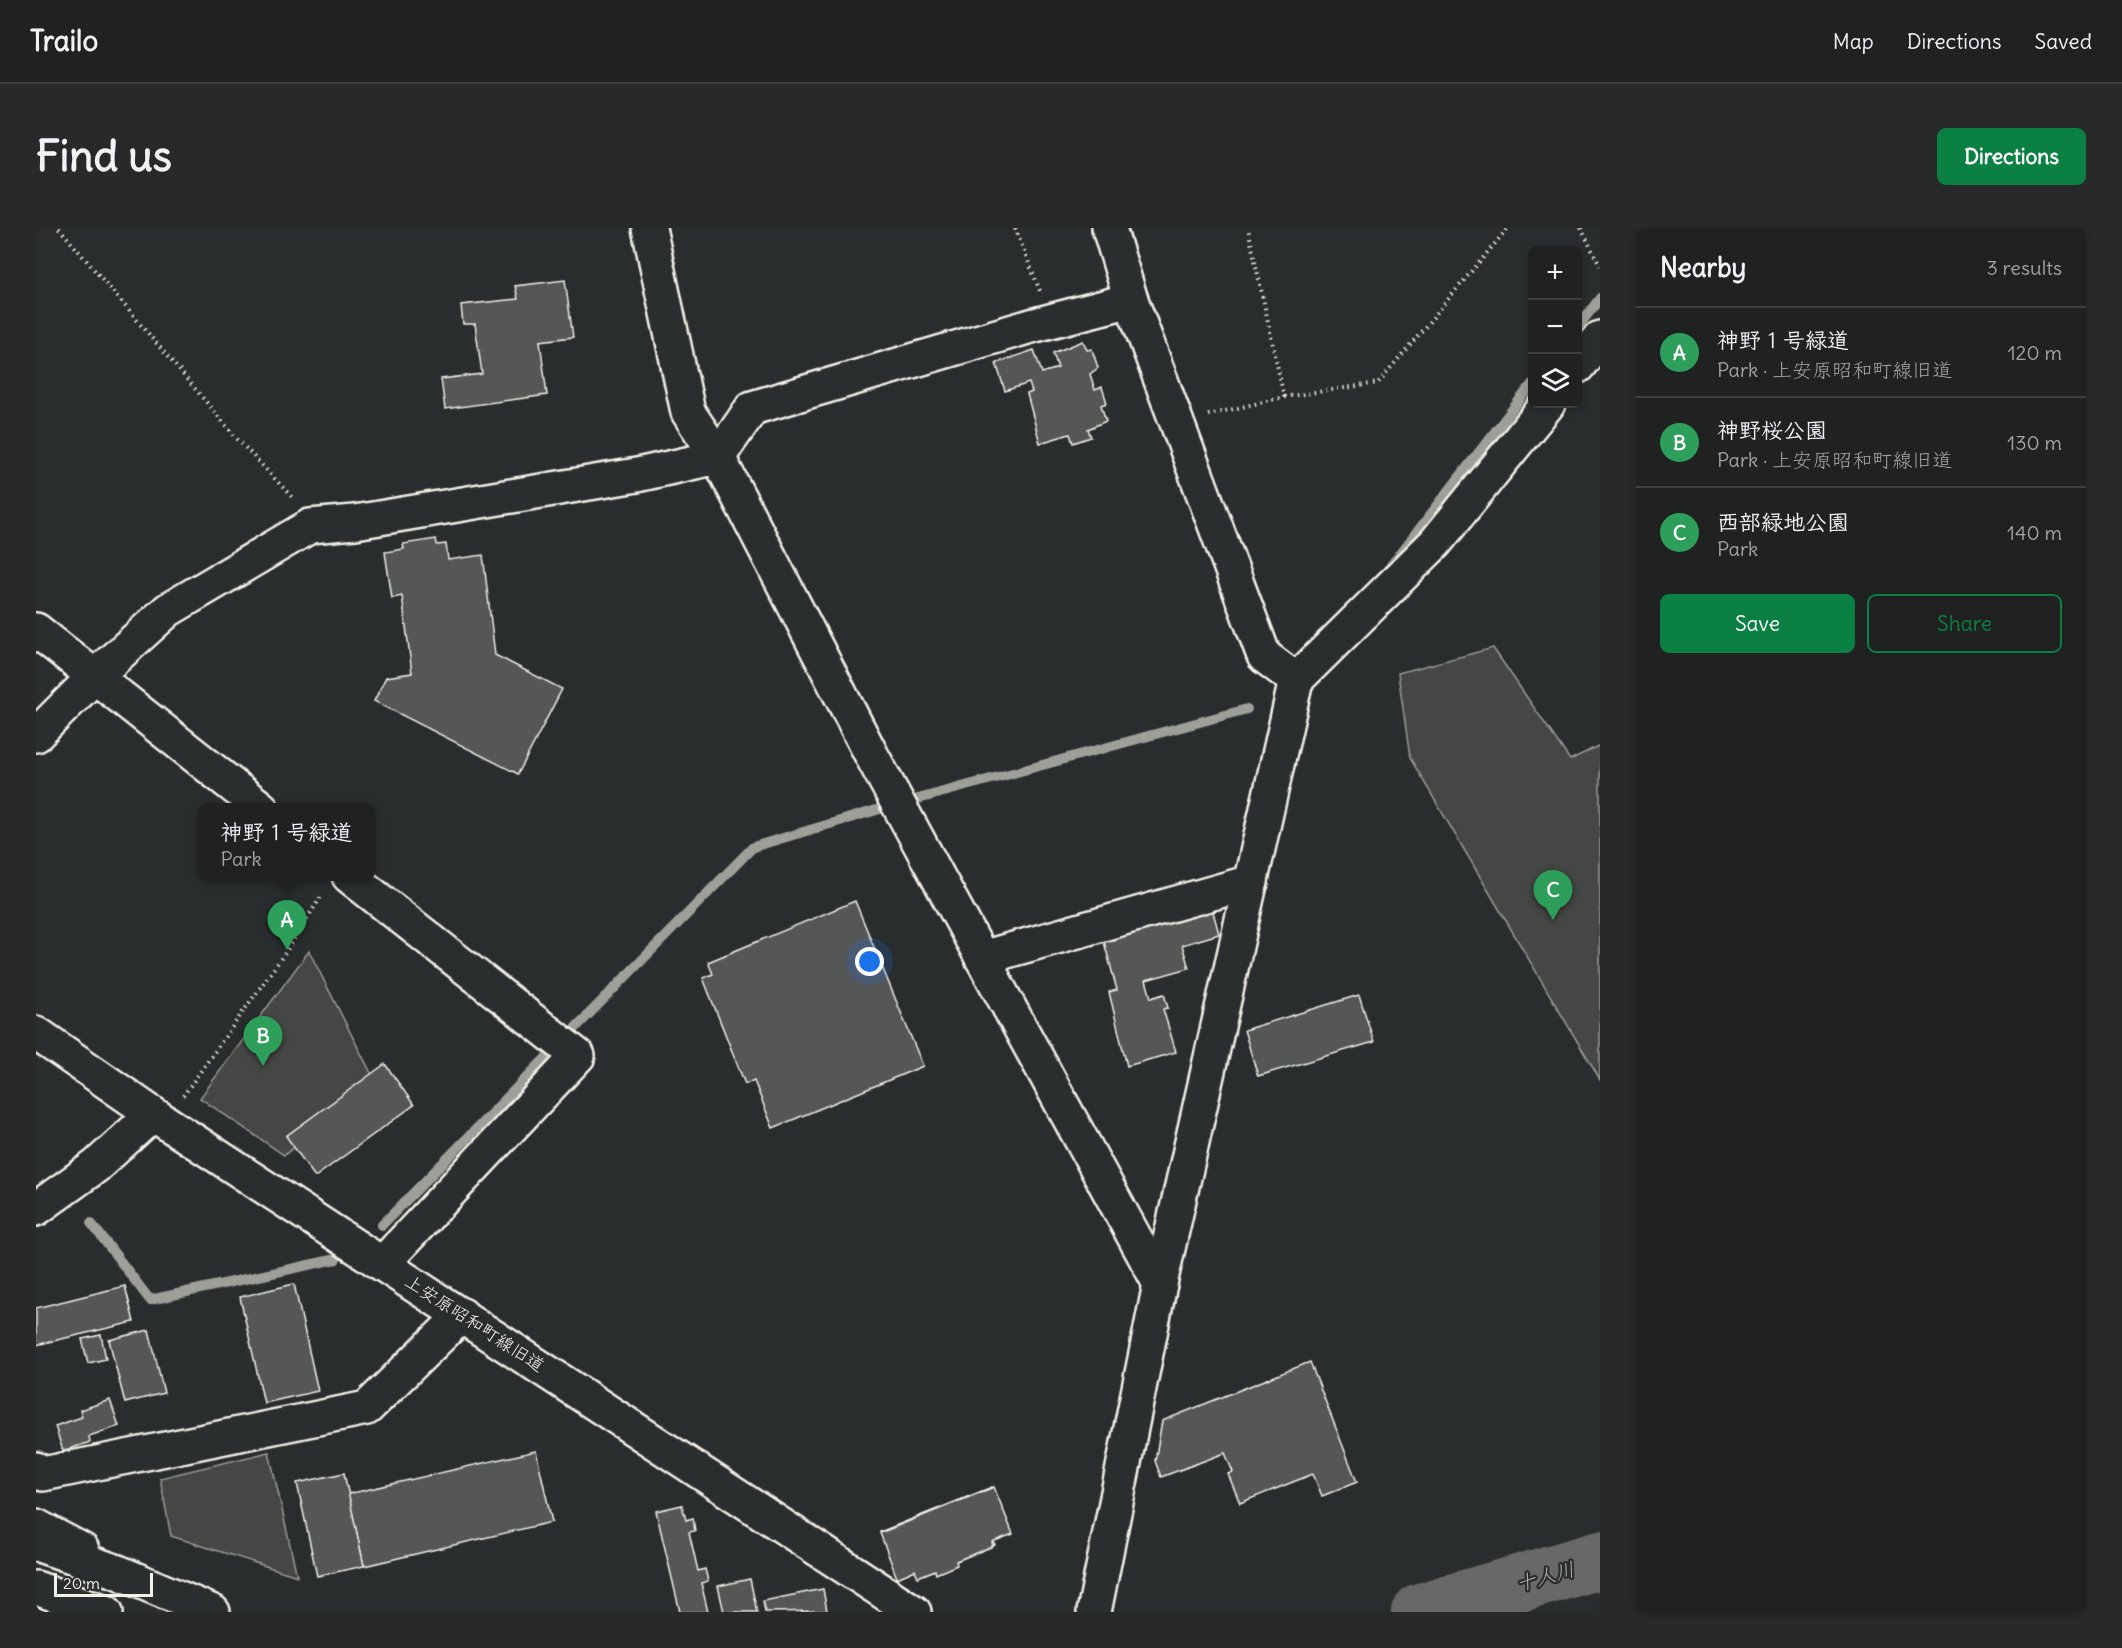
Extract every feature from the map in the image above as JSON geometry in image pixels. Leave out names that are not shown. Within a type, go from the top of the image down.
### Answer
[{"type":"main road","points":[[649,228],[688,412],[718,457],[872,756],[1160,1284]]},
{"type":"main road","points":[[1108,228],[1131,300],[1264,656],[1296,680]]},
{"type":"main road","points":[[36,735],[94,677],[168,610],[310,526],[355,522],[637,475],[718,457],[752,408],[1131,300]]},
{"type":"main road","points":[[1582,361],[1600,338]]},
{"type":"main road","points":[[1094,1612],[1160,1284],[1296,680],[1436,543],[1545,408]]},
{"type":"main road","points":[[36,630],[256,803]]},
{"type":"main road","points":[[339,881],[578,1056],[383,1263]]},
{"type":"main road","points":[[982,958],[1251,882]]},
{"type":"main road","name":"上安原昭和町線旧道","points":[[36,1034],[914,1612]]},
{"type":"main road","points":[[36,1209],[160,1117]]},
{"type":"main road","points":[[36,1469],[43,1474],[367,1408],[462,1315]]},
{"type":"main road","points":[[36,1526],[63,1538],[118,1572]]},
{"type":"main road","points":[[36,1544],[118,1572],[213,1612]]},
{"type":"main road","points":[[36,1588],[106,1612]]},
{"type":"path","points":[[59,228],[240,442],[295,500],[310,526]]},
{"type":"path","points":[[1015,228],[1052,321]]},
{"type":"path","points":[[1248,228],[1284,397]]},
{"type":"path","points":[[1176,422],[1284,397],[1378,382],[1508,228]]},
{"type":"path","points":[[1581,228],[1600,266]]},
{"type":"path","points":[[160,1117],[339,881]]},
{"type":"shaded area","points":[[1493,648],[1570,760],[1600,745],[1600,1080],[1410,758],[1398,673]]},
{"type":"shaded area","points":[[309,951],[378,1087],[284,1155],[200,1098]]},
{"type":"shaded area","points":[[269,1452],[297,1576],[171,1536],[160,1478]]},
{"type":"building","points":[[565,280],[573,337],[540,341],[547,395],[445,409],[441,379],[482,374],[475,324],[463,324],[461,305],[518,299],[515,286]]},
{"type":"building","points":[[1083,341],[1087,350],[1092,349],[1098,368],[1090,374],[1095,390],[1102,387],[1107,403],[1101,405],[1106,421],[1088,429],[1091,437],[1073,443],[1070,434],[1040,443],[1027,394],[1032,392],[1029,383],[1005,391],[996,363],[1034,350],[1042,373],[1058,368],[1053,353]]},
{"type":"building","points":[[436,539],[437,545],[446,544],[448,560],[483,555],[495,655],[562,689],[518,774],[374,701],[386,677],[412,673],[402,596],[392,598],[385,552],[404,549],[403,544]]},
{"type":"building","points":[[855,901],[923,1066],[773,1128],[754,1081],[745,1084],[703,978],[713,974],[708,962]]},
{"type":"building","points":[[1212,908],[1219,934],[1182,945],[1189,968],[1146,980],[1151,998],[1164,994],[1168,1008],[1163,1009],[1176,1052],[1127,1066],[1109,992],[1117,990],[1103,938]]},
{"type":"building","points":[[1359,995],[1374,1042],[1258,1076],[1244,1030]]},
{"type":"building","points":[[385,1064],[414,1105],[315,1177],[286,1136]]},
{"type":"building","points":[[294,1284],[318,1391],[264,1403],[240,1297]]},
{"type":"building","points":[[125,1286],[134,1322],[36,1345],[36,1308]]},
{"type":"building","points":[[149,1330],[164,1393],[125,1403],[109,1340]]},
{"type":"building","points":[[101,1335],[106,1359],[88,1363],[82,1339]]},
{"type":"building","points":[[1310,1362],[1357,1482],[1322,1496],[1313,1474],[1240,1503],[1228,1474],[1233,1472],[1225,1453],[1161,1477],[1155,1461],[1162,1421]]},
{"type":"building","points":[[110,1400],[119,1426],[89,1436],[90,1442],[63,1451],[55,1426],[82,1417],[80,1410]]},
{"type":"building","points":[[536,1451],[552,1522],[364,1566],[348,1494]]},
{"type":"building","points":[[344,1473],[364,1566],[317,1576],[297,1483]]},
{"type":"building","points":[[992,1487],[1011,1532],[993,1539],[995,1545],[920,1576],[917,1569],[899,1577],[880,1532]]},
{"type":"building","points":[[994,1487],[1013,1534],[992,1542],[993,1546],[956,1561],[957,1565],[936,1574],[935,1570],[918,1577],[915,1570],[897,1578],[880,1533]]},
{"type":"building","points":[[682,1505],[686,1520],[693,1518],[695,1531],[689,1532],[698,1571],[705,1569],[708,1581],[701,1583],[708,1612],[680,1612],[656,1511]]},
{"type":"building","points":[[750,1579],[757,1612],[724,1612],[718,1586]]},
{"type":"building","points":[[823,1589],[827,1611],[765,1612],[763,1601]]},
{"type":"waterway","points":[[1582,322],[1600,298]]},
{"type":"waterway","points":[[1389,568],[1528,389]]},
{"type":"waterway","points":[[918,799],[1247,709]]},
{"type":"waterway","points":[[382,1225],[753,847],[880,809]]},
{"type":"waterway","points":[[91,1223],[150,1300],[336,1259]]},
{"type":"waterway","name":"十人川","points":[[1420,1612],[1600,1560]]},
{"type":"place","name":"西部緑地公園","points":[[1553,920]]},
{"type":"place","name":"神野１号緑道","points":[[287,950]]},
{"type":"place","name":"神野桜公園","points":[[263,1066]]}]
